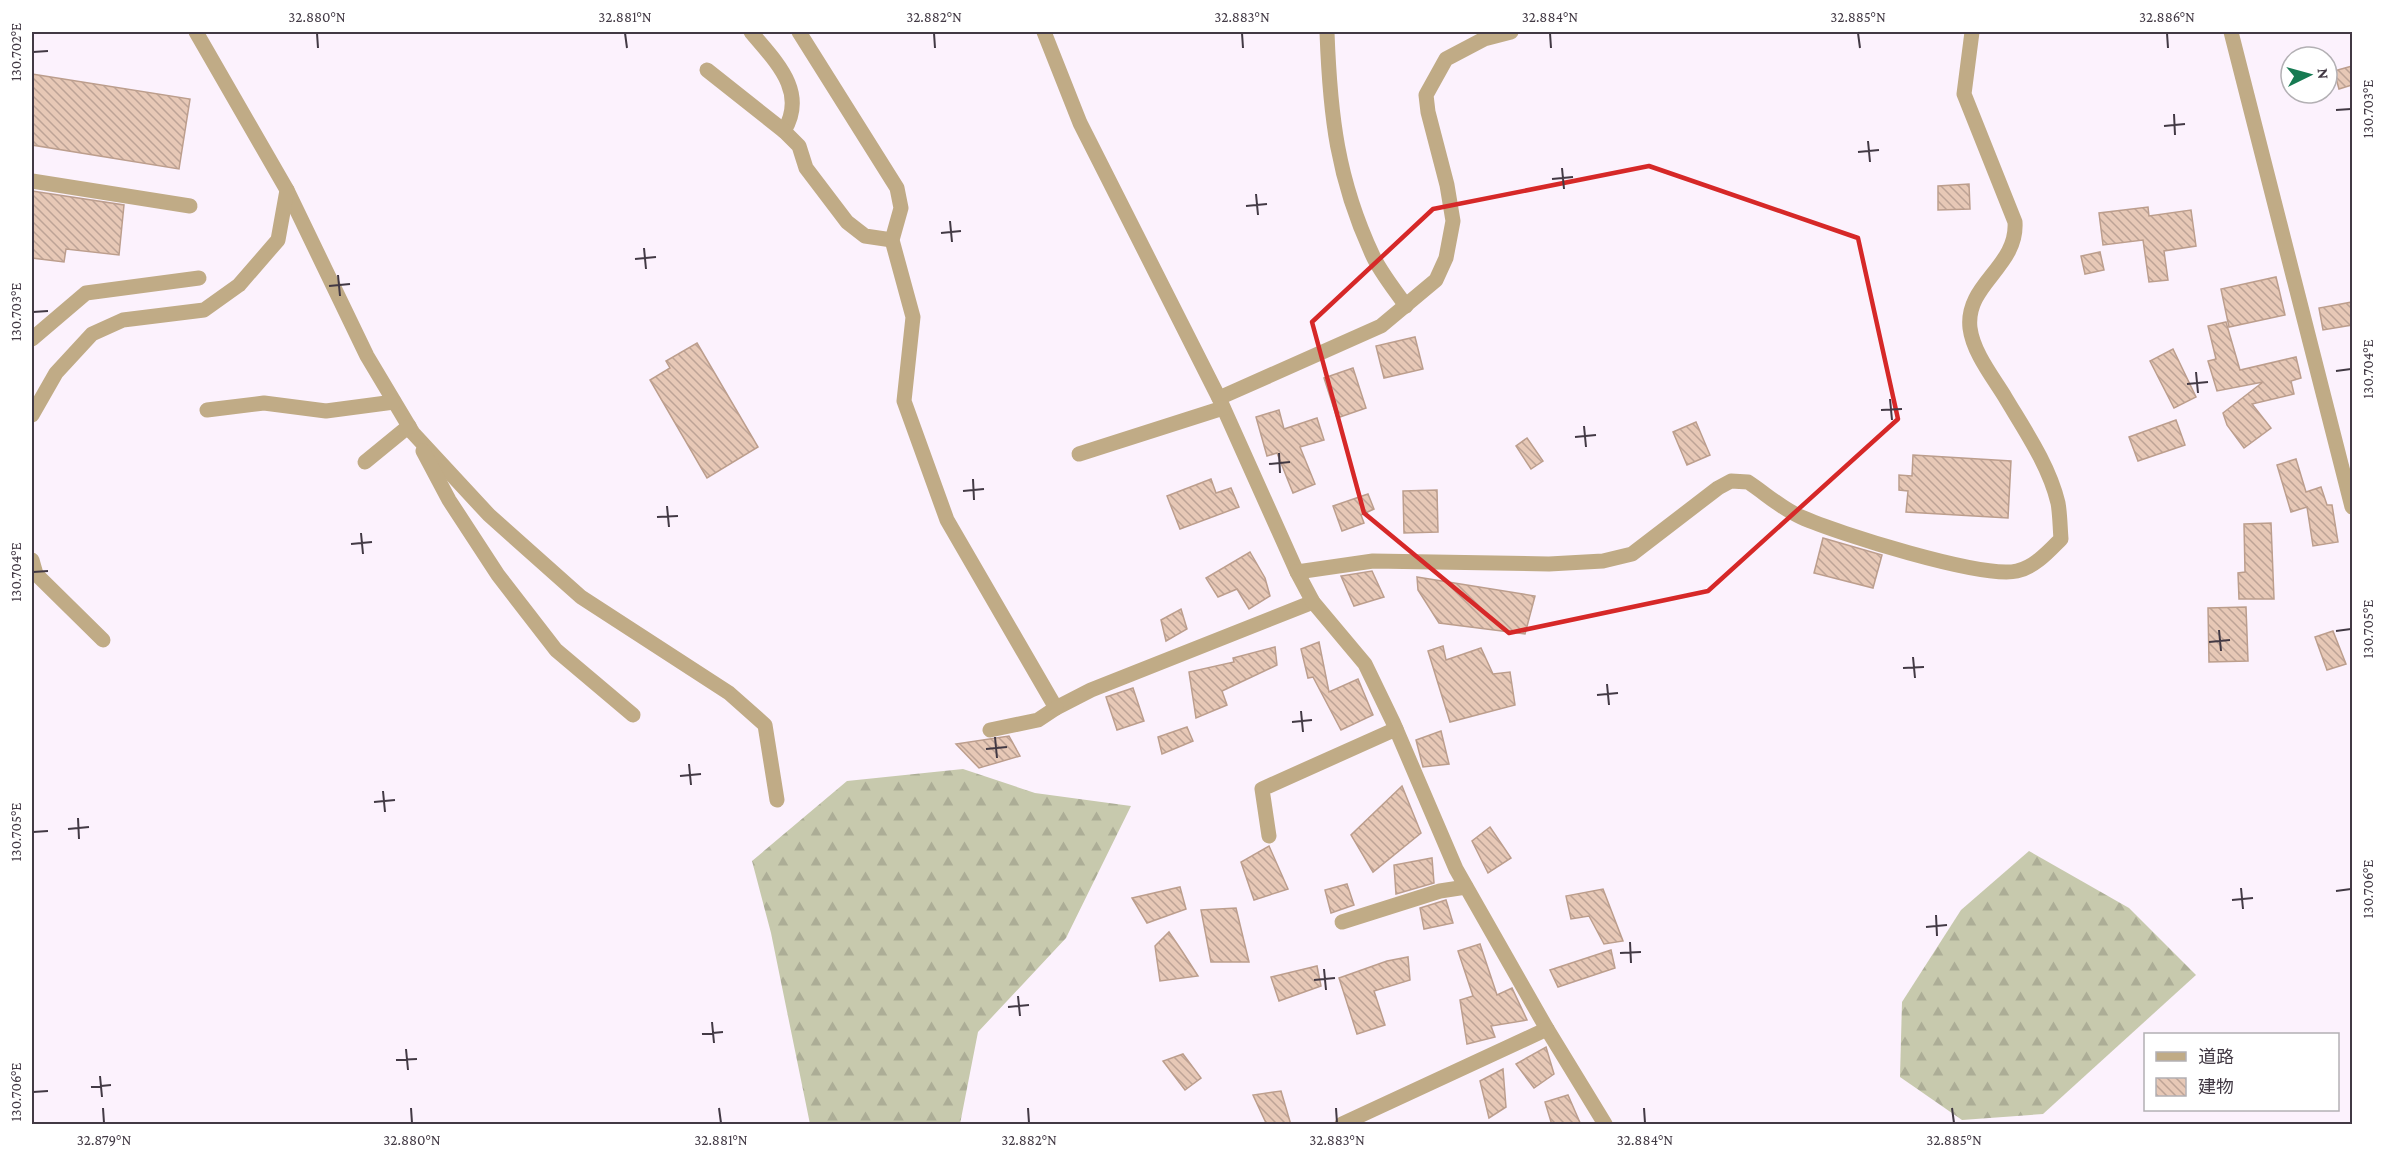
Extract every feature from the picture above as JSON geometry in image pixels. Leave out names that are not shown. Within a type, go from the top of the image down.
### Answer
[{"type":"street","points":[[196,32],[287,190],[367,356],[449,500],[492,565],[556,650],[633,715]]},
{"type":"street","points":[[751,32],[788,77],[793,116],[784,131]]},
{"type":"street","points":[[799,32],[897,188],[901,208],[892,240],[913,317],[904,401],[948,520],[1056,708]]},
{"type":"street","points":[[1044,32],[1080,123],[1221,403],[1297,572],[1313,602],[1365,664],[1466,887],[1546,1029],[1605,1125]]},
{"type":"street","points":[[1327,32],[1333,127],[1346,192],[1374,258],[1406,306]]},
{"type":"street","points":[[1079,454],[1221,403],[1381,326],[1436,280],[1446,258],[1453,221],[1426,95],[1446,59],[1484,39],[1510,32]]},
{"type":"street","points":[[1297,572],[1373,561],[1549,564],[1603,561],[1632,554],[1718,488],[1740,480],[1748,482],[1799,517],[1864,540],[1987,570],[2017,571],[2039,560],[2061,539],[2054,490],[2018,418],[1974,345],[1970,328],[1972,305],[2008,255],[2016,234],[2015,222],[1964,94],[1972,32]]},
{"type":"street","points":[[2231,32],[2352,507]]},
{"type":"street","points":[[707,70],[784,131],[799,146],[806,168],[847,222],[865,236],[892,240]]},
{"type":"street","points":[[32,181],[190,206]]},
{"type":"street","points":[[32,415],[38,395],[92,334],[123,320],[204,310],[239,285],[278,240],[287,190]]},
{"type":"street","points":[[32,339],[86,293],[199,278]]},
{"type":"street","points":[[207,410],[264,403],[326,411],[394,402]]},
{"type":"street","points":[[364,462],[411,430]]},
{"type":"street","points":[[411,430],[489,515],[581,597],[729,693],[765,725],[777,800]]},
{"type":"street","points":[[32,560],[36,574],[103,640]]},
{"type":"street","points":[[990,730],[1038,720],[1091,690],[1313,602]]},
{"type":"street","points":[[1269,836],[1262,789],[1396,729]]},
{"type":"street","points":[[1341,922],[1440,891],[1466,887]]},
{"type":"street","points":[[1342,1125],[1546,1029]]},
{"type":"highlighted area","points":[[1649,166],[1858,238],[1898,419],[1708,591],[1509,633],[1364,513],[1312,322],[1433,209]]},
{"type":"green space","points":[[963,769],[1035,793],[1131,806],[1066,938],[978,1032],[960,1124],[810,1124],[771,933],[752,861],[847,781]]},
{"type":"green space","points":[[2029,851],[2129,908],[2196,975],[2043,1114],[1962,1120],[1900,1077],[1902,1002],[1961,910]]},
{"type":"building","points":[[2352,66],[2352,85],[2339,89],[2339,70]]},
{"type":"building","points":[[32,74],[190,99],[179,169],[32,145]]},
{"type":"building","points":[[1969,184],[1970,209],[1938,210],[1938,186]]},
{"type":"building","points":[[32,191],[124,205],[119,255],[66,249],[64,262],[32,258]]},
{"type":"building","points":[[2148,207],[2149,216],[2191,210],[2196,246],[2164,251],[2168,280],[2149,282],[2143,240],[2103,245],[2099,213]]},
{"type":"building","points":[[2100,252],[2104,270],[2085,274],[2081,256]]},
{"type":"building","points":[[2276,277],[2285,315],[2229,327],[2221,289]]},
{"type":"building","points":[[2352,302],[2352,325],[2323,330],[2319,308]]},
{"type":"building","points":[[2226,322],[2240,370],[2296,357],[2301,378],[2291,381],[2294,394],[2252,404],[2271,428],[2244,448],[2227,425],[2223,413],[2263,382],[2217,391],[2208,361],[2216,359],[2208,326]]},
{"type":"building","points":[[1415,337],[1423,369],[1384,378],[1376,346]]},
{"type":"building","points":[[697,343],[758,447],[707,478],[650,380],[670,368],[666,361]]},
{"type":"building","points":[[2173,349],[2196,397],[2174,408],[2150,361]]},
{"type":"building","points":[[1353,368],[1366,408],[1337,418],[1324,378]]},
{"type":"building","points":[[1279,410],[1284,429],[1317,418],[1324,440],[1300,447],[1315,484],[1293,493],[1277,453],[1267,456],[1256,417]]},
{"type":"building","points":[[2176,420],[2185,445],[2138,461],[2129,437]]},
{"type":"building","points":[[1696,422],[1710,455],[1687,465],[1673,432]]},
{"type":"building","points":[[1527,438],[1543,461],[1531,469],[1516,446]]},
{"type":"building","points":[[1913,455],[2011,461],[2008,518],[1906,512],[1908,491],[1899,490],[1899,475],[1912,476]]},
{"type":"building","points":[[2296,459],[2306,492],[2321,487],[2327,505],[2332,505],[2338,542],[2313,546],[2307,507],[2291,512],[2277,465]]},
{"type":"building","points":[[1211,479],[1216,493],[1231,488],[1239,507],[1180,529],[1167,496]]},
{"type":"building","points":[[1437,490],[1438,532],[1404,533],[1403,491]]},
{"type":"building","points":[[1368,494],[1374,509],[1361,515],[1364,523],[1342,531],[1333,506]]},
{"type":"building","points":[[2271,523],[2274,599],[2239,599],[2238,573],[2245,572],[2244,524]]},
{"type":"building","points":[[1823,538],[1882,555],[1873,588],[1814,573]]},
{"type":"building","points":[[1250,552],[1265,578],[1270,596],[1249,609],[1237,589],[1218,597],[1206,578]]},
{"type":"building","points":[[1372,571],[1384,597],[1354,606],[1341,576]]},
{"type":"building","points":[[1417,577],[1535,596],[1525,634],[1439,623],[1418,590]]},
{"type":"building","points":[[2246,607],[2248,661],[2209,662],[2208,608]]},
{"type":"building","points":[[1181,609],[1187,629],[1166,641],[1161,620]]},
{"type":"building","points":[[2333,631],[2346,664],[2327,670],[2315,637]]},
{"type":"building","points":[[1319,642],[1329,692],[1358,679],[1373,715],[1341,730],[1313,677],[1308,678],[1301,649]]},
{"type":"building","points":[[1443,646],[1446,660],[1481,648],[1493,674],[1510,672],[1515,705],[1450,722],[1428,651]]},
{"type":"building","points":[[1275,647],[1277,665],[1222,691],[1227,705],[1196,718],[1189,672],[1234,662],[1233,658]]},
{"type":"building","points":[[1133,688],[1144,721],[1117,730],[1106,697]]},
{"type":"building","points":[[1187,727],[1193,741],[1162,754],[1158,737]]},
{"type":"building","points":[[1441,731],[1449,764],[1423,767],[1416,740]]},
{"type":"building","points":[[1009,736],[1020,756],[979,768],[956,744]]},
{"type":"building","points":[[1402,786],[1421,833],[1373,872],[1351,835]]},
{"type":"building","points":[[1490,827],[1511,858],[1488,873],[1472,841]]},
{"type":"building","points":[[1269,846],[1288,889],[1254,900],[1241,862]]},
{"type":"building","points":[[1432,858],[1434,883],[1396,894],[1394,865]]},
{"type":"building","points":[[1347,884],[1354,905],[1331,913],[1325,890]]},
{"type":"building","points":[[1180,887],[1186,909],[1147,923],[1132,898]]},
{"type":"building","points":[[1603,889],[1623,941],[1604,944],[1589,916],[1571,919],[1566,896]]},
{"type":"building","points":[[1446,900],[1453,923],[1424,929],[1420,908]]},
{"type":"building","points":[[1236,908],[1249,962],[1211,962],[1201,910]]},
{"type":"building","points":[[1169,932],[1198,976],[1160,981],[1155,946]]},
{"type":"building","points":[[1480,944],[1497,995],[1512,988],[1527,1020],[1491,1026],[1495,1037],[1467,1044],[1460,1000],[1473,996],[1458,951]]},
{"type":"building","points":[[1611,950],[1615,968],[1558,987],[1550,970]]},
{"type":"building","points":[[1408,957],[1410,980],[1374,991],[1385,1025],[1357,1034],[1339,978],[1387,961]]},
{"type":"building","points":[[1317,966],[1321,986],[1279,1001],[1271,977]]},
{"type":"building","points":[[1546,1047],[1554,1074],[1534,1088],[1516,1064]]},
{"type":"building","points":[[1183,1054],[1201,1078],[1185,1090],[1163,1061]]},
{"type":"building","points":[[1503,1069],[1506,1107],[1489,1118],[1480,1081]]},
{"type":"building","points":[[1281,1091],[1291,1125],[1267,1125],[1253,1095]]},
{"type":"building","points":[[1568,1095],[1581,1125],[1552,1125],[1545,1102]]}]
